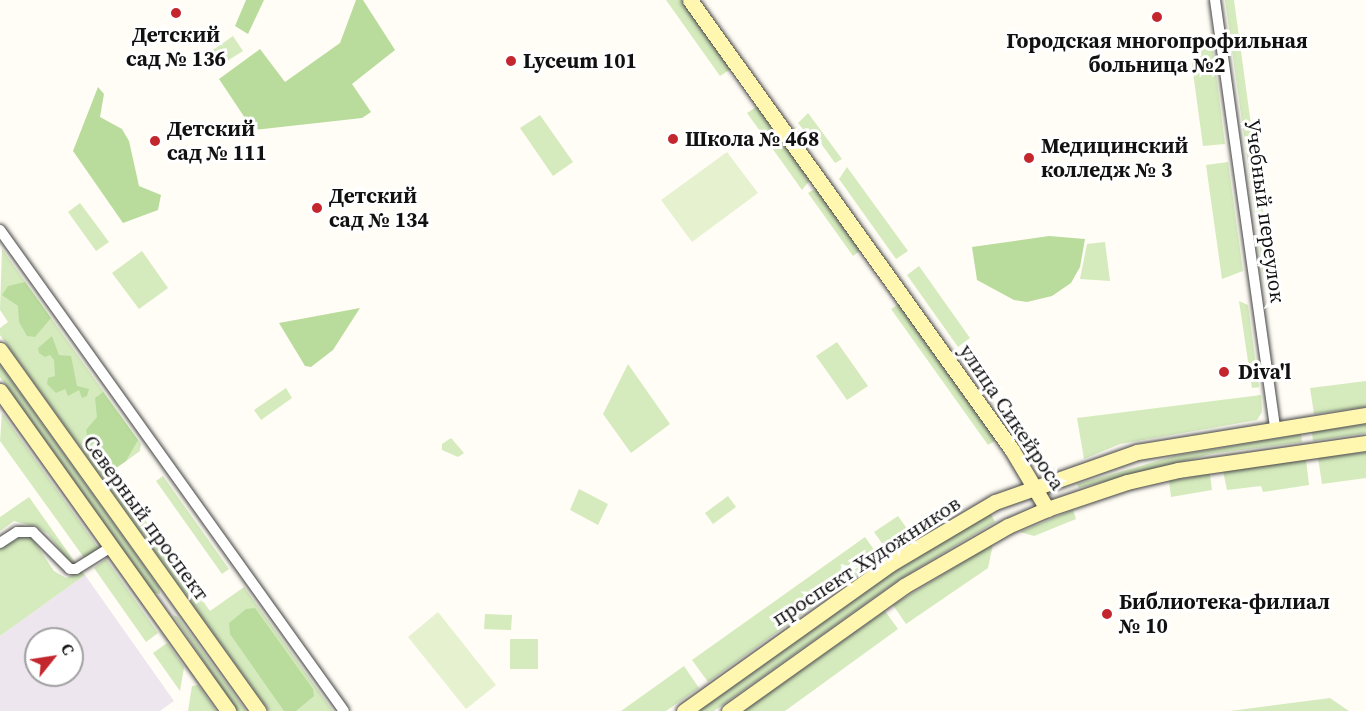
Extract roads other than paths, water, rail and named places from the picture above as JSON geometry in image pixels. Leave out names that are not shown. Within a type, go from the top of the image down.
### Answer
[{"type":"street","name":"улица Сикейроса","points":[[690,0],[1036,485]]},
{"type":"street","name":"улица Сикейроса","points":[[702,0],[1022,447],[1047,509]]},
{"type":"street","name":"Учебный переулок","points":[[1215,0],[1275,427]]},
{"type":"street","points":[[0,230],[344,711]]},
{"type":"street","name":"Северный проспект","points":[[0,350],[258,711]]},
{"type":"street","points":[[0,391],[228,711]]},
{"type":"street","name":"проспект Художников","points":[[684,711],[890,564],[995,502],[1036,485],[1137,452],[1275,427],[1366,416]]},
{"type":"street","name":"проспект Художников","points":[[729,711],[904,586],[1008,526],[1047,509],[1178,470],[1366,442]]},
{"type":"street","points":[[0,543],[16,532],[33,532],[70,569],[76,570],[111,547]]},
{"type":"place","name":"Детский сад № 136","points":[[176,13]]},
{"type":"place","name":"Городская многопрофильная больница №2","points":[[1157,17]]},
{"type":"place","name":"Lyceum 101","points":[[511,61]]},
{"type":"place","name":"Школа № 468","points":[[673,139]]},
{"type":"place","name":"Детский сад № 111","points":[[155,141]]},
{"type":"place","name":"Медицинский колледж № 3","points":[[1029,158]]},
{"type":"place","name":"Детский сад № 134","points":[[317,208]]},
{"type":"place","name":"Diva'l","points":[[1224,372]]},
{"type":"place","name":"Библиотека-филиал № 10","points":[[1107,614]]}]
